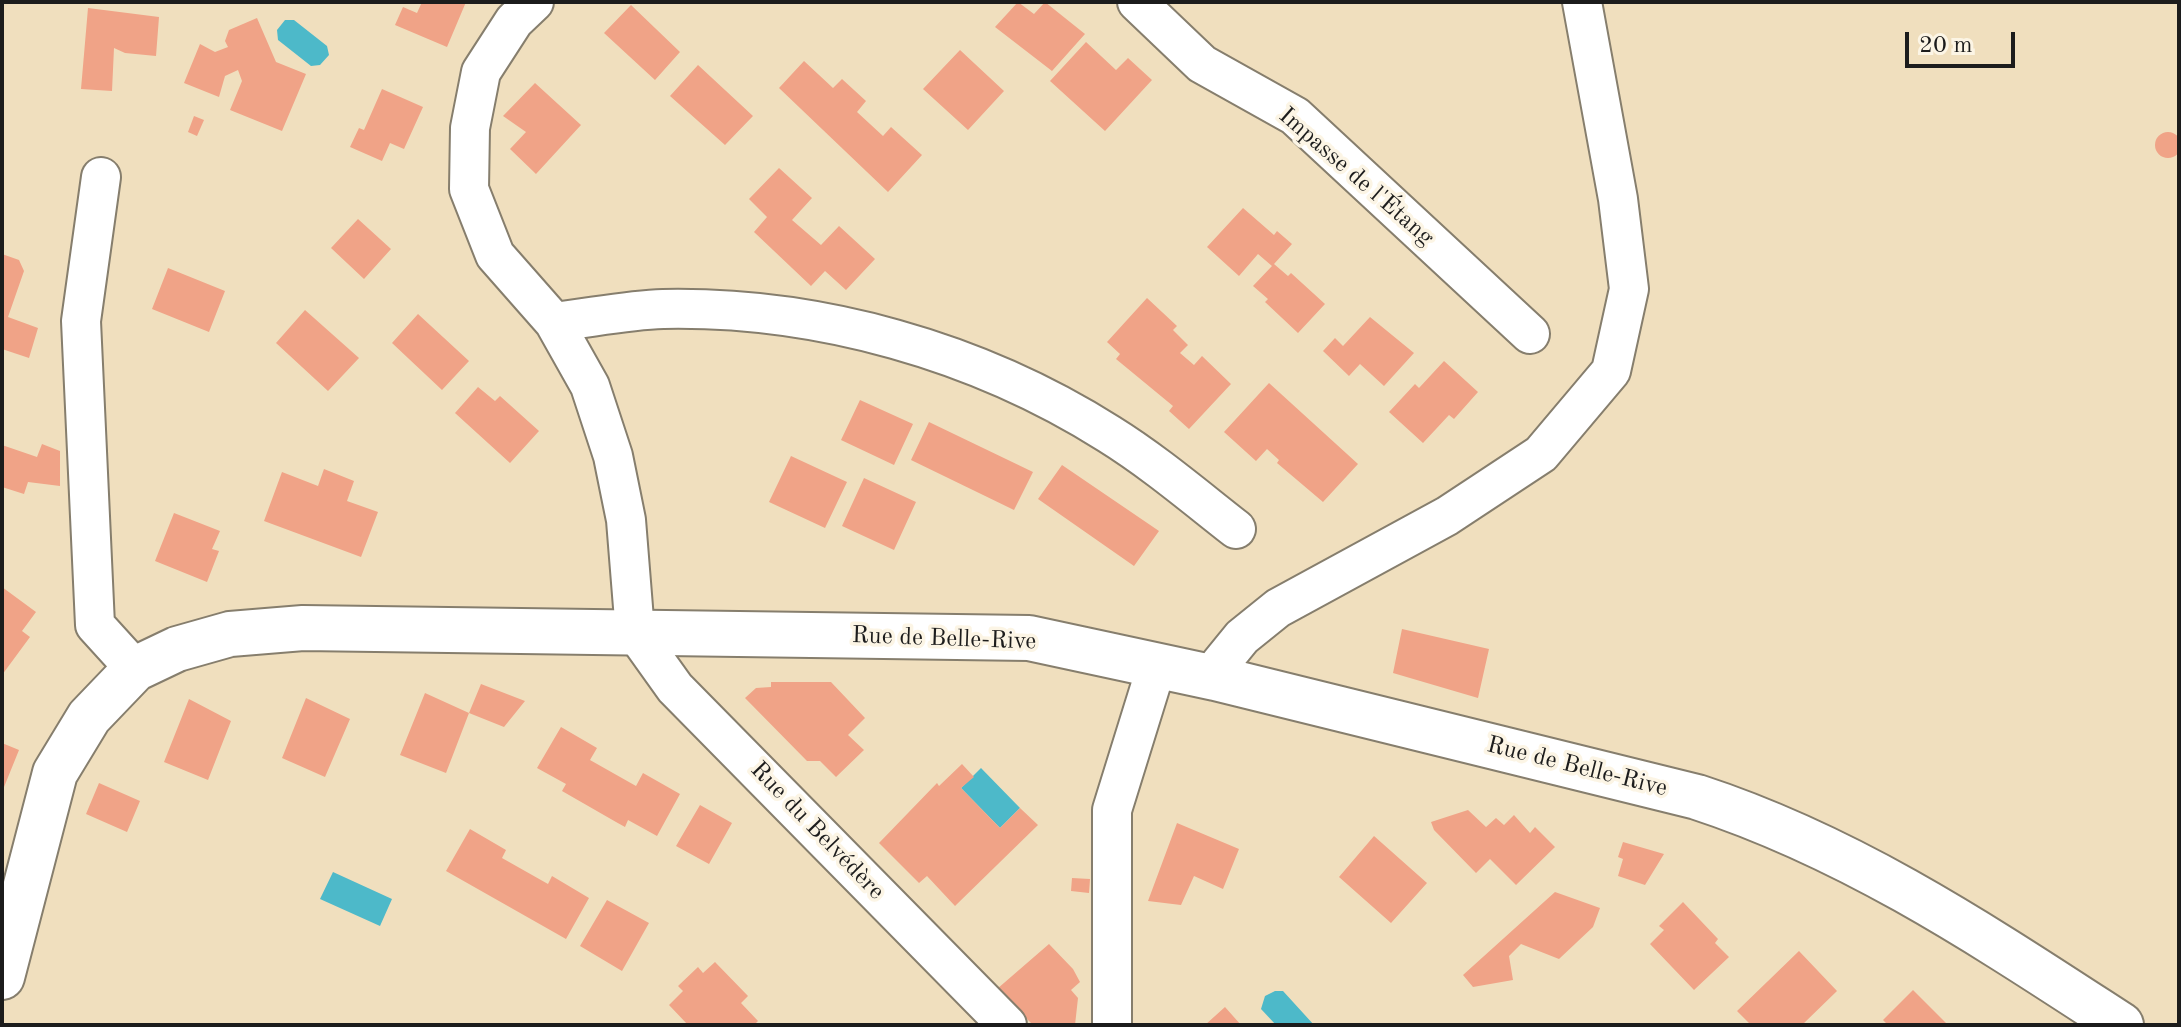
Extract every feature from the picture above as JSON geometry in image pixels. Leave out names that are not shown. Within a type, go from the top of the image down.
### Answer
[{"type":"street","points":[[534,2],[514,21],[481,72],[470,128],[469,189],[495,255],[554,322],[590,386],[613,456],[626,520],[635,632]]},
{"type":"street","name":"Impasse de l'Étang","points":[[1137,2],[1202,64],[1295,116],[1530,334]]},
{"type":"street","points":[[1215,678],[1220,664],[1242,637],[1278,608],[1447,516],[1541,454],[1611,371],[1629,289],[1618,199],[1582,2]]},
{"type":"street","points":[[101,177],[81,321],[95,625],[135,669]]},
{"type":"street","points":[[554,322],[661,309],[746,312],[827,322],[929,349],[1017,385],[1109,433],[1236,529]]},
{"type":"street","name":"Rue de Belle-Rive","points":[[2,977],[55,773],[89,717],[135,669],[177,649],[230,634],[303,628],[1029,638],[1215,678],[1697,797],[1766,819],[1889,878],[2121,1025]]},
{"type":"street","name":"Rue du Belvédère","points":[[635,632],[675,688],[1007,1025]]},
{"type":"street","points":[[1112,1025],[1112,810],[1157,665]]},
{"type":"water","points":[[285,20],[294,20],[327,46],[329,55],[320,65],[311,66],[278,40],[277,30]]},
{"type":"water","points":[[981,768],[1020,808],[1000,828],[961,788]]},
{"type":"water","points":[[333,872],[392,899],[380,926],[320,899]]},
{"type":"water","points":[[1283,991],[1314,1025],[1276,1025],[1261,1009],[1265,996]]},
{"type":"building","points":[[422,2],[466,2],[447,47],[395,25],[403,7],[417,13]]},
{"type":"building","points":[[1018,2],[1034,14],[1045,2],[1085,34],[1052,71],[995,27]]},
{"type":"building","points":[[631,5],[680,52],[655,80],[604,33]]},
{"type":"building","points":[[88,8],[159,17],[156,56],[125,53],[114,48],[112,91],[81,89]]},
{"type":"building","points":[[257,18],[276,62],[306,74],[282,131],[230,110],[242,81],[238,70],[225,76],[219,97],[184,83],[200,44],[215,52],[228,47],[225,41],[229,30]]},
{"type":"building","points":[[1086,42],[1116,70],[1128,58],[1152,80],[1105,131],[1050,81]]},
{"type":"building","points":[[960,50],[1004,91],[968,130],[923,89]]},
{"type":"building","points":[[804,61],[833,88],[842,79],[866,101],[857,112],[883,136],[891,127],[922,155],[888,192],[779,88]]},
{"type":"building","points":[[698,65],[753,116],[725,145],[670,96]]},
{"type":"building","points":[[535,83],[581,125],[536,174],[510,149],[526,132],[503,116]]},
{"type":"building","points":[[382,89],[423,107],[404,149],[390,143],[382,161],[350,147],[359,128],[364,130]]},
{"type":"building","points":[[194,116],[204,120],[197,136],[188,132]]},
{"type":"building","points":[[2168,132],[2177,136],[2181,145],[2177,154],[2168,158],[2159,154],[2155,145],[2159,136]]},
{"type":"building","points":[[779,168],[812,198],[792,220],[821,245],[839,226],[875,259],[846,290],[825,271],[811,286],[754,232],[767,217],[749,199]]},
{"type":"building","points":[[1243,208],[1274,235],[1277,231],[1292,244],[1274,264],[1288,276],[1291,273],[1325,304],[1298,333],[1253,286],[1272,266],[1258,254],[1239,276],[1207,247]]},
{"type":"building","points":[[358,219],[391,249],[364,279],[331,248]]},
{"type":"building","points":[[2,254],[19,260],[24,271],[8,317],[38,328],[29,358],[2,349]]},
{"type":"building","points":[[168,268],[225,291],[209,332],[152,309]]},
{"type":"building","points":[[1147,298],[1177,326],[1173,330],[1188,345],[1180,353],[1194,365],[1202,356],[1231,384],[1189,429],[1169,411],[1173,406],[1116,359],[1120,354],[1107,342]]},
{"type":"building","points":[[305,310],[359,358],[328,391],[276,343]]},
{"type":"building","points":[[418,314],[469,361],[442,390],[392,343]]},
{"type":"building","points":[[1370,317],[1414,353],[1384,386],[1360,364],[1349,376],[1323,351],[1335,338],[1343,346]]},
{"type":"building","points":[[1444,361],[1478,392],[1454,419],[1449,415],[1423,443],[1389,412],[1415,384],[1419,388]]},
{"type":"building","points":[[1269,383],[1358,464],[1323,502],[1277,463],[1279,460],[1267,449],[1256,461],[1224,432]]},
{"type":"building","points":[[478,387],[495,401],[500,396],[539,431],[510,463],[455,413]]},
{"type":"building","points":[[860,400],[913,424],[894,465],[841,440]]},
{"type":"building","points":[[929,422],[1033,472],[1014,510],[911,460]]},
{"type":"building","points":[[42,444],[60,451],[60,486],[28,482],[24,494],[2,487],[2,445],[37,457]]},
{"type":"building","points":[[791,456],[847,482],[825,528],[769,502]]},
{"type":"building","points":[[1062,465],[1159,531],[1134,566],[1038,499]]},
{"type":"building","points":[[324,469],[354,481],[347,501],[378,512],[361,557],[264,521],[282,472],[318,486]]},
{"type":"building","points":[[864,478],[916,502],[894,550],[842,526]]},
{"type":"building","points":[[174,513],[220,531],[212,549],[219,551],[207,582],[155,561]]},
{"type":"building","points":[[2,587],[36,612],[22,631],[30,637],[2,675]]},
{"type":"building","points":[[1402,629],[1489,649],[1478,698],[1393,673]]},
{"type":"building","points":[[771,682],[831,682],[865,718],[848,735],[864,750],[836,777],[820,761],[807,761],[745,698],[756,688],[771,687]]},
{"type":"building","points":[[481,684],[525,701],[504,727],[469,713]]},
{"type":"building","points":[[425,693],[469,713],[446,773],[400,755]]},
{"type":"building","points":[[306,698],[350,719],[325,777],[282,758]]},
{"type":"building","points":[[189,699],[231,721],[208,780],[164,762]]},
{"type":"building","points":[[561,727],[597,748],[590,760],[636,786],[643,773],[680,794],[657,836],[628,820],[625,827],[616,822],[562,791],[566,784],[537,768]]},
{"type":"building","points":[[2,743],[19,750],[2,792]]},
{"type":"building","points":[[962,764],[974,777],[961,788],[1000,828],[1020,808],[1038,825],[955,906],[927,876],[919,883],[879,843],[937,783],[939,786]]},
{"type":"building","points":[[99,783],[140,801],[127,832],[86,814]]},
{"type":"building","points":[[700,805],[732,823],[709,864],[676,846]]},
{"type":"building","points":[[1468,810],[1486,827],[1496,818],[1504,825],[1514,815],[1530,833],[1535,827],[1555,847],[1516,885],[1490,859],[1476,873],[1434,830],[1431,822]]},
{"type":"building","points":[[1177,823],[1239,849],[1223,889],[1194,876],[1181,905],[1148,901]]},
{"type":"building","points":[[470,829],[506,850],[502,858],[548,884],[552,876],[589,898],[566,939],[446,871]]},
{"type":"building","points":[[1374,836],[1427,883],[1391,923],[1339,877]]},
{"type":"building","points":[[1623,842],[1664,854],[1645,885],[1618,876],[1623,859],[1618,857]]},
{"type":"building","points":[[1072,878],[1090,879],[1089,893],[1071,891]]},
{"type":"building","points":[[1555,892],[1600,908],[1593,927],[1559,959],[1521,944],[1509,956],[1513,980],[1473,987],[1463,975]]},
{"type":"building","points":[[607,900],[649,923],[622,971],[580,946]]},
{"type":"building","points":[[1683,902],[1718,939],[1715,943],[1729,957],[1694,990],[1650,944],[1664,930],[1659,926]]},
{"type":"building","points":[[1049,944],[1073,969],[1080,982],[1071,990],[1078,998],[1075,1025],[1033,1025],[997,989]]},
{"type":"building","points":[[1799,951],[1837,991],[1802,1025],[1751,1025],[1737,1011]]},
{"type":"building","points":[[715,962],[748,996],[741,1003],[758,1021],[754,1025],[688,1025],[669,1005],[683,991],[678,986],[698,967],[703,973]]},
{"type":"building","points":[[1913,990],[1948,1025],[1888,1025],[1883,1020]]},
{"type":"building","points":[[1225,1007],[1241,1025],[1205,1025]]}]
